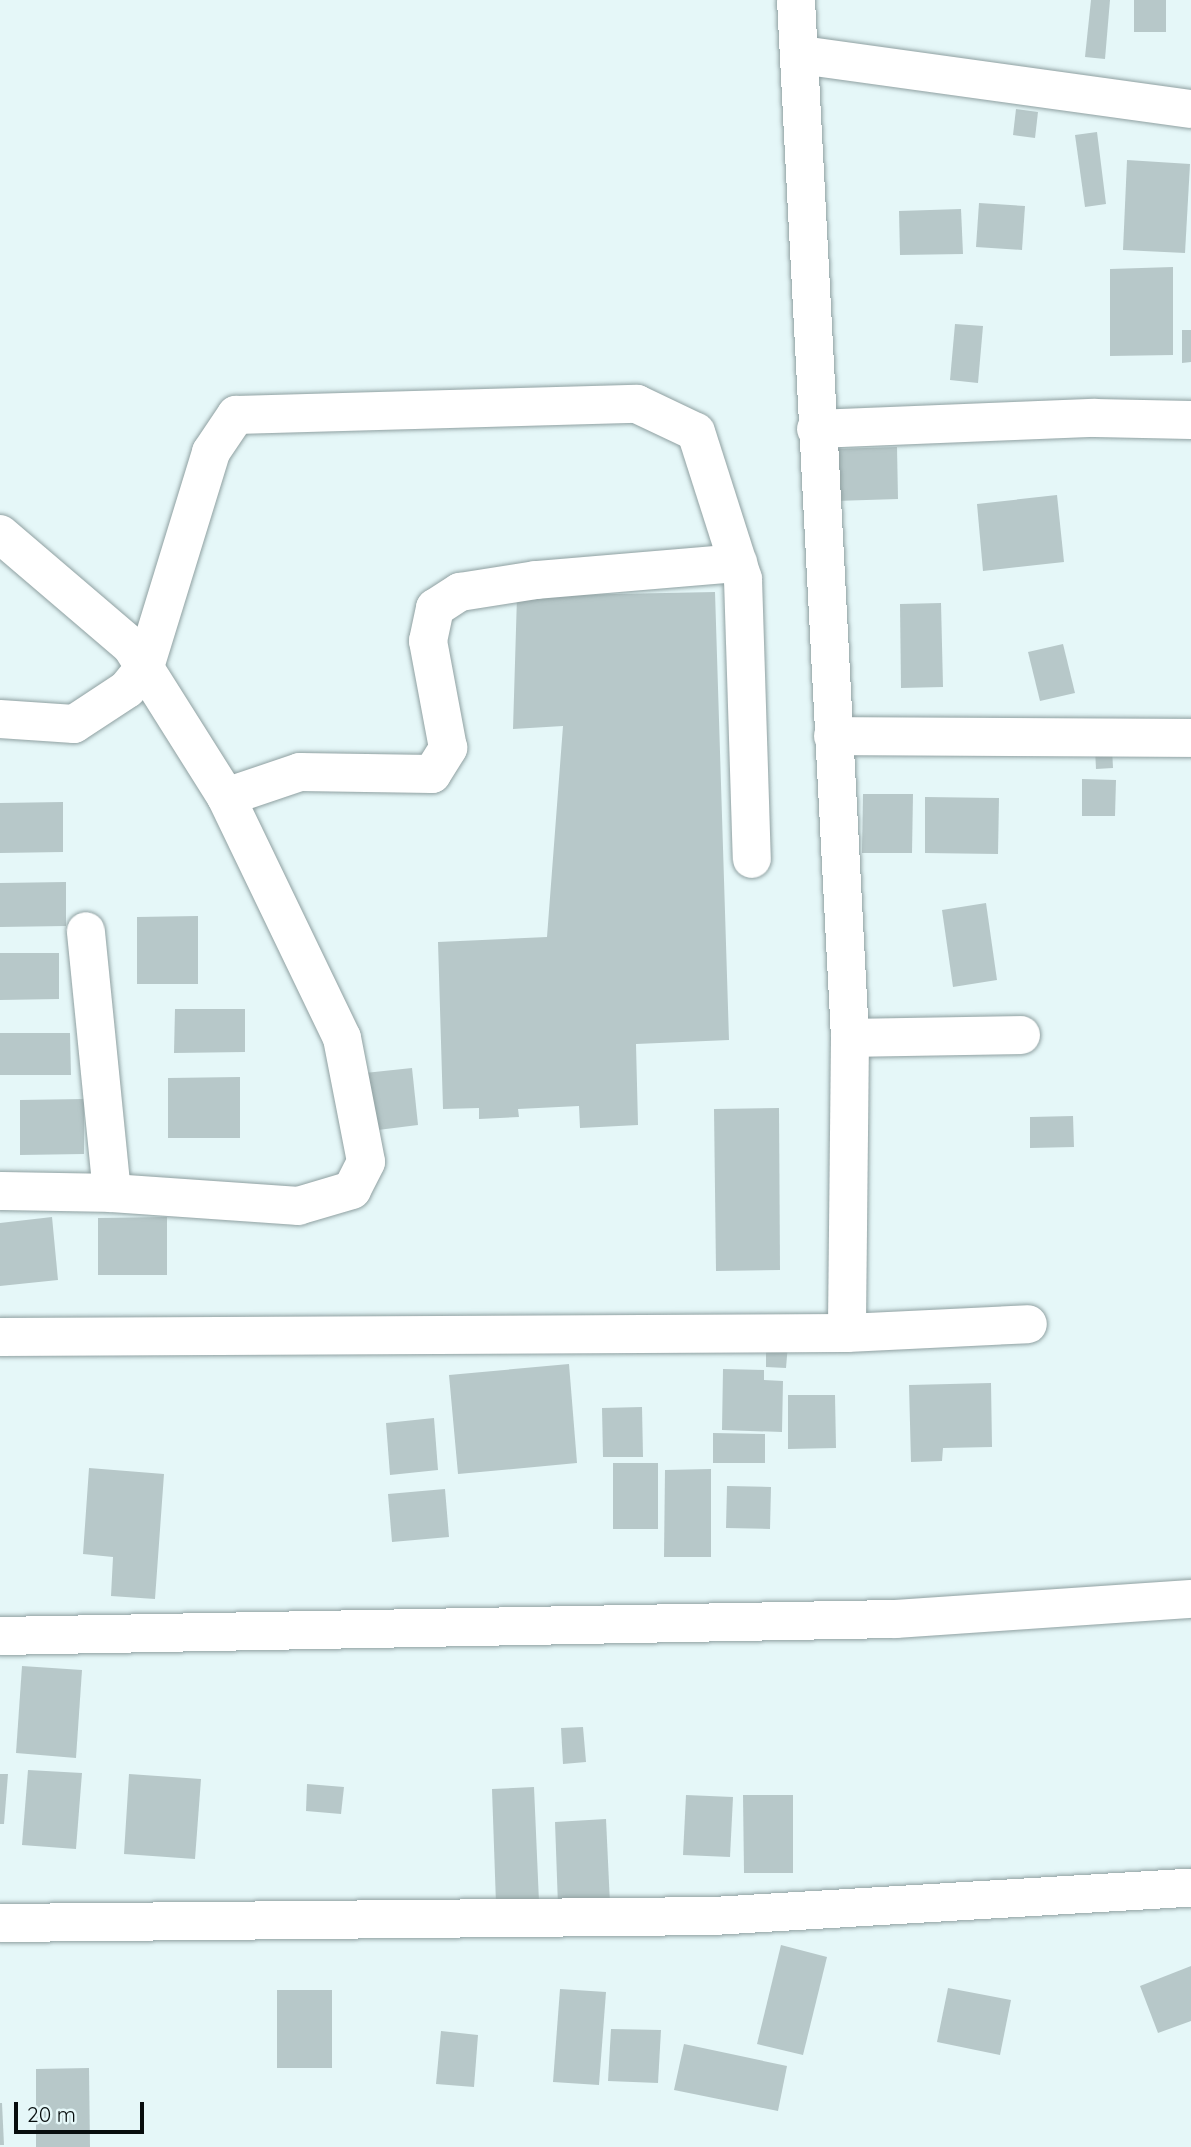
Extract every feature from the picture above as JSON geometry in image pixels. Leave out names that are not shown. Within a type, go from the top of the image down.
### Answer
[{"type":"street","points":[[796,0],[801,55],[816,429],[850,1038],[846,1333]]},
{"type":"street","points":[[801,55],[1191,109]]},
{"type":"street","points":[[0,719],[74,724],[127,689],[145,667],[211,452],[236,415],[637,404],[696,432],[743,579],[752,859]]},
{"type":"street","points":[[816,429],[1095,418],[1191,420]]},
{"type":"street","points":[[0,534],[131,646],[226,797],[342,1038],[366,1162],[352,1190],[298,1206],[111,1193],[0,1191]]},
{"type":"street","points":[[226,797],[300,772],[432,774],[448,748],[428,641],[435,608],[460,592],[536,580],[738,563]]},
{"type":"street","points":[[833,736],[1191,738]]},
{"type":"street","points":[[86,931],[111,1193]]},
{"type":"street","points":[[850,1038],[1021,1035]]},
{"type":"street","points":[[0,1337],[846,1333],[1028,1324]]},
{"type":"street","points":[[0,1636],[896,1619],[1191,1599]]},
{"type":"street","points":[[0,1923],[713,1916],[1191,1888]]},
{"type":"building","points":[[1091,0],[1110,0],[1105,59],[1085,57]]},
{"type":"building","points":[[1134,0],[1166,0],[1166,32],[1134,32]]},
{"type":"building","points":[[1016,109],[1038,112],[1035,138],[1013,135]]},
{"type":"building","points":[[1097,132],[1106,204],[1085,207],[1075,135]]},
{"type":"building","points":[[1127,160],[1190,164],[1185,253],[1123,250]]},
{"type":"building","points":[[979,203],[1025,206],[1022,250],[976,247]]},
{"type":"building","points":[[961,209],[963,254],[900,255],[899,211]]},
{"type":"building","points":[[1173,267],[1173,355],[1110,356],[1110,269]]},
{"type":"building","points":[[955,324],[983,326],[978,383],[950,380]]},
{"type":"building","points":[[1182,330],[1191,330],[1191,362],[1182,363]]},
{"type":"building","points":[[897,447],[898,499],[835,501],[834,449]]},
{"type":"building","points":[[1057,495],[1064,562],[983,571],[977,504]]},
{"type":"building","points":[[715,592],[729,1040],[636,1044],[638,1125],[580,1128],[579,1106],[518,1109],[519,1117],[479,1119],[479,1108],[443,1109],[438,942],[547,937],[563,726],[513,729],[517,596]]},
{"type":"building","points":[[941,603],[943,687],[901,688],[900,604]]},
{"type":"building","points":[[1063,644],[1075,693],[1040,701],[1028,652]]},
{"type":"building","points":[[1112,748],[1113,768],[1096,769],[1095,749]]},
{"type":"building","points":[[1082,779],[1116,780],[1115,816],[1082,816]]},
{"type":"building","points":[[863,794],[913,794],[912,853],[862,853]]},
{"type":"building","points":[[925,797],[999,798],[998,854],[925,853]]},
{"type":"building","points":[[63,802],[63,852],[0,853],[0,803]]},
{"type":"building","points":[[66,882],[66,926],[0,927],[0,883]]},
{"type":"building","points":[[986,903],[997,980],[953,987],[942,910]]},
{"type":"building","points":[[198,916],[198,984],[137,984],[137,917]]},
{"type":"building","points":[[0,953],[59,953],[59,999],[0,1000]]},
{"type":"building","points":[[175,1009],[245,1009],[245,1052],[174,1053]]},
{"type":"building","points":[[0,1033],[70,1033],[71,1075],[0,1075]]},
{"type":"building","points":[[412,1068],[418,1125],[370,1131],[365,1073]]},
{"type":"building","points":[[240,1077],[240,1138],[168,1138],[168,1078]]},
{"type":"building","points":[[84,1099],[84,1154],[20,1155],[20,1100]]},
{"type":"building","points":[[779,1108],[780,1270],[716,1271],[714,1109]]},
{"type":"building","points":[[1073,1116],[1074,1147],[1030,1148],[1030,1117]]},
{"type":"building","points":[[52,1217],[58,1280],[0,1286],[0,1223]]},
{"type":"building","points":[[167,1217],[167,1275],[98,1275],[98,1218]]},
{"type":"building","points":[[766,1344],[788,1344],[786,1368],[766,1367]]},
{"type":"building","points":[[569,1364],[577,1463],[458,1474],[449,1375]]},
{"type":"building","points":[[723,1369],[764,1370],[764,1380],[783,1381],[782,1432],[722,1430]]},
{"type":"building","points":[[991,1383],[992,1447],[943,1448],[942,1461],[911,1462],[909,1385]]},
{"type":"building","points":[[788,1395],[835,1395],[836,1448],[788,1449]]},
{"type":"building","points":[[642,1407],[643,1457],[603,1457],[602,1408]]},
{"type":"building","points":[[434,1418],[438,1470],[390,1475],[386,1423]]},
{"type":"building","points":[[713,1433],[765,1434],[765,1463],[713,1463]]},
{"type":"building","points":[[613,1463],[658,1463],[658,1529],[613,1529]]},
{"type":"building","points":[[89,1468],[164,1474],[155,1599],[111,1596],[113,1557],[83,1554]]},
{"type":"building","points":[[711,1469],[711,1557],[664,1557],[665,1470]]},
{"type":"building","points":[[727,1486],[771,1487],[770,1529],[726,1528]]},
{"type":"building","points":[[445,1489],[449,1537],[392,1542],[388,1494]]},
{"type":"building","points":[[22,1666],[82,1670],[76,1758],[16,1753]]},
{"type":"building","points":[[583,1727],[586,1762],[563,1764],[561,1728]]},
{"type":"building","points":[[28,1770],[82,1773],[76,1849],[22,1845]]},
{"type":"building","points":[[0,1774],[8,1774],[4,1824],[0,1824]]},
{"type":"building","points":[[129,1774],[201,1779],[195,1859],[124,1854]]},
{"type":"building","points":[[307,1784],[344,1787],[341,1814],[306,1811]]},
{"type":"building","points":[[534,1787],[539,1902],[496,1904],[492,1789]]},
{"type":"building","points":[[686,1795],[733,1797],[730,1857],[683,1855]]},
{"type":"building","points":[[743,1795],[793,1795],[793,1873],[744,1873]]},
{"type":"building","points":[[606,1819],[610,1904],[558,1906],[555,1822]]},
{"type":"building","points":[[781,1945],[827,1957],[803,2055],[757,2044]]},
{"type":"building","points":[[1191,1966],[1191,2021],[1158,2033],[1140,1986]]},
{"type":"building","points":[[948,1988],[1011,2000],[1000,2055],[937,2042]]},
{"type":"building","points":[[560,1989],[606,1992],[599,2085],[553,2082]]},
{"type":"building","points":[[277,1990],[332,1990],[332,2068],[277,2068]]},
{"type":"building","points":[[611,2029],[661,2030],[658,2083],[608,2081]]},
{"type":"building","points":[[441,2031],[478,2035],[474,2087],[436,2084]]},
{"type":"building","points":[[684,2044],[787,2066],[778,2111],[674,2090]]},
{"type":"building","points":[[89,2068],[90,2147],[36,2147],[36,2069]]},
{"type":"building","points":[[2,2103],[4,2145],[0,2145]]}]
